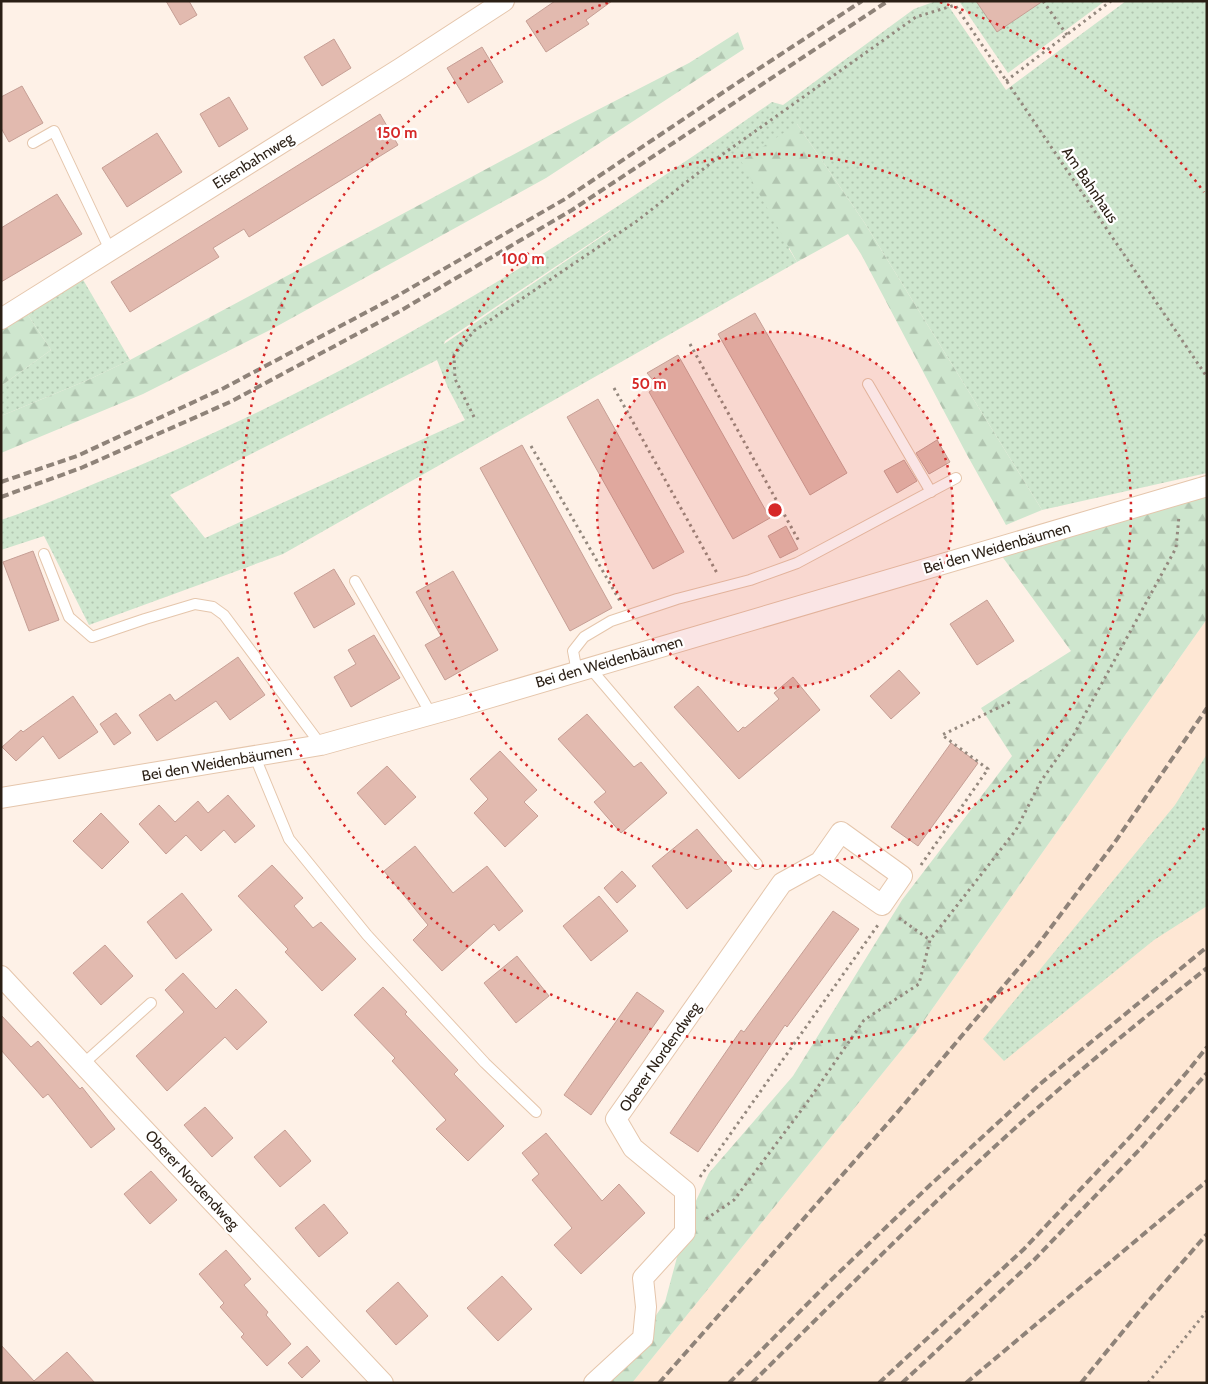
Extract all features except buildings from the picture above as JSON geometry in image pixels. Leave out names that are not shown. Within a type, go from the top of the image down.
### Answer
[{"type":"street","name":"Eisenbahnweg","points":[[1,319],[401,68],[504,1]]},
{"type":"street","name":"Bei den Weidenbäumen","points":[[1,798],[321,745],[584,670],[1207,486]]},
{"type":"street","name":"Oberer Nordendweg","points":[[685,1191],[633,1148],[616,1119],[782,883],[820,862],[841,832],[902,876]]},
{"type":"street","points":[[820,862],[882,906],[902,876]]},
{"type":"street","name":"Oberer Nordendweg","points":[[1,976],[383,1383]]},
{"type":"street","points":[[594,1383],[643,1338],[646,1307],[643,1278],[685,1232],[685,1191]]},
{"type":"lane","points":[[33,143],[54,131],[110,250]]},
{"type":"lane","points":[[868,384],[931,492]]},
{"type":"lane","points":[[758,864],[584,670],[573,651],[584,637],[611,621],[677,599],[766,575],[797,563],[956,478]]},
{"type":"lane","points":[[44,554],[69,617],[92,637],[195,604],[213,607],[224,615],[321,745]]},
{"type":"lane","points":[[355,582],[431,714]]},
{"type":"lane","points":[[254,757],[289,839],[367,935],[485,1063],[536,1112]]},
{"type":"lane","points":[[83,1064],[151,1003]]},
{"type":"path","points":[[1043,1],[1066,35]]},
{"type":"path","points":[[1006,81],[1111,1]]},
{"type":"path","name":"Am Bahnhaus","points":[[474,417],[455,379],[454,355],[474,331],[637,221],[716,159],[916,17],[955,5],[1207,377]]},
{"type":"path","points":[[690,344],[808,557]]},
{"type":"path","points":[[614,388],[725,587]]},
{"type":"path","points":[[531,446],[628,615]]},
{"type":"path","points":[[685,1232],[734,1200],[806,1104],[864,1020],[919,984],[930,940],[1016,830],[1041,781],[1073,736],[1176,548],[1182,493]]},
{"type":"path","points":[[902,876],[914,874],[988,769],[942,736],[1010,702]]},
{"type":"path","points":[[685,1191],[698,1181],[880,921],[882,906],[930,940]]},
{"type":"path","points":[[1148,1383],[1207,1311]]},
{"type":"shaded area","points":[[1207,619],[1207,1383],[632,1383],[916,1032]]},
{"type":"green space","points":[[936,1],[945,1],[1006,90],[1126,1],[1207,1],[1207,473],[1042,510],[864,222],[797,124],[789,249],[797,262],[283,554],[89,625],[44,536],[1,550],[1,520],[61,498],[186,445],[274,404],[360,360],[529,263],[611,211],[772,102],[783,105],[914,9]],"holes":[[[610,231],[444,344],[445,341]],[[437,360],[448,388],[465,420],[205,538],[170,495]]]},
{"type":"green space","points":[[959,1],[1105,1],[1008,73]]},
{"type":"green space","points":[[738,32],[744,49],[546,178],[272,329],[143,394],[1,453],[1,416],[88,380],[130,360],[574,122],[689,63]]},
{"type":"green space","points":[[797,124],[864,222],[1042,510],[1006,525],[861,254],[848,234],[797,262],[741,161]]},
{"type":"green space","points":[[78,271],[130,360],[88,380],[1,416],[1,386],[51,350],[22,306]]},
{"type":"green space","points":[[22,306],[51,350],[1,386],[1,319]]},
{"type":"green space","points":[[1207,486],[1207,619],[916,1032],[632,1383],[601,1383],[638,1342],[665,1302],[687,1220],[709,1173],[793,1076],[902,900],[1012,756],[981,708],[1071,651],[996,548]]},
{"type":"green space","points":[[1207,754],[1207,906],[1154,940],[1004,1061],[983,1039],[1175,805]]},
{"type":"railway","points":[[1,482],[77,456],[224,388],[397,296],[565,199],[862,1]]},
{"type":"railway","points":[[1,497],[81,468],[230,402],[400,311],[572,210],[888,1]]},
{"type":"railway","points":[[659,1383],[896,1114],[1034,950],[1115,842],[1207,708]]},
{"type":"railway","points":[[729,1383],[830,1281],[928,1187],[1040,1084],[1207,947]]},
{"type":"railway","points":[[752,1383],[899,1238],[1011,1132],[1088,1065],[1207,968]]},
{"type":"railway","points":[[879,1383],[1024,1249],[1131,1136],[1207,1047]]},
{"type":"railway","points":[[902,1383],[1034,1260],[1142,1147],[1207,1073]]},
{"type":"railway","points":[[966,1383],[1207,1181]]},
{"type":"railway","points":[[1081,1383],[1138,1313],[1207,1234]]}]
